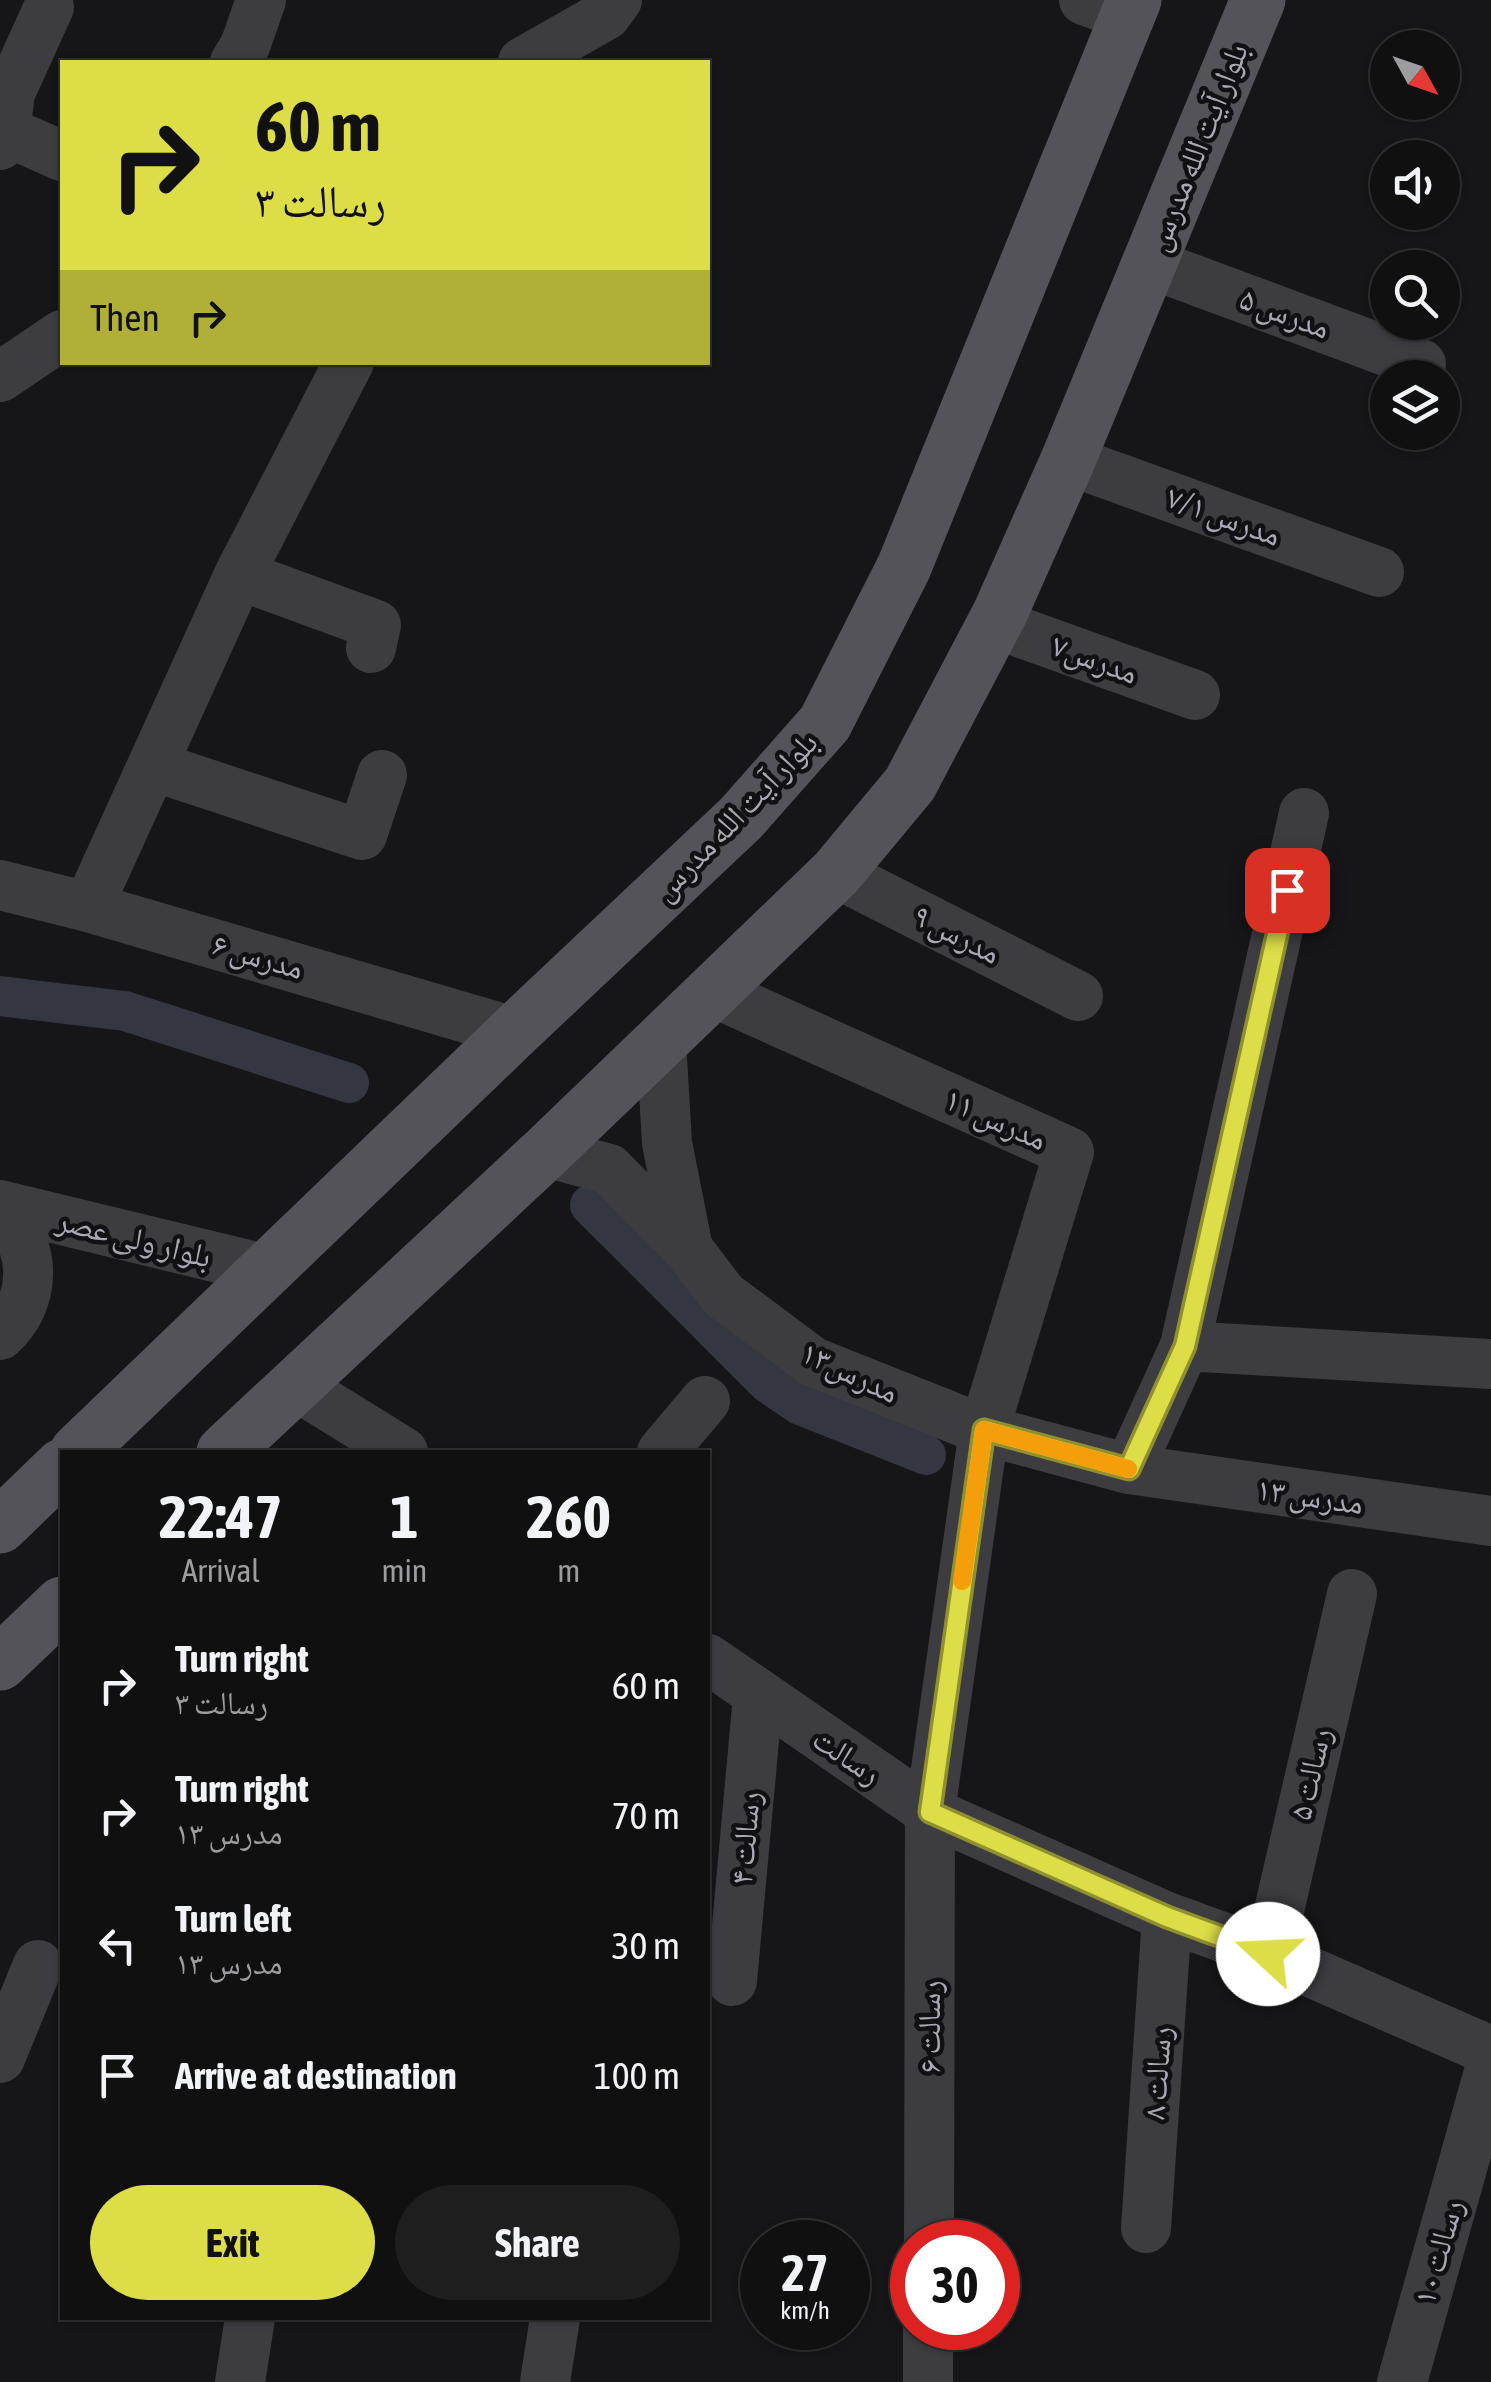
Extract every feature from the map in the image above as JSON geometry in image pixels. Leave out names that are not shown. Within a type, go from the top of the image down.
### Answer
[{"type":"main road","name":"بلوار آیت الله مدرس","points":[[226,1450],[546,1152],[836,873],[910,784],[994,624],[1068,460],[1258,0]]},
{"type":"main road","name":"بلوار آیت الله مدرس","points":[[79,1450],[741,818],[824,723],[904,568],[1115,5]]},
{"type":"main road","points":[[0,1526],[60,1468]]},
{"type":"main road","points":[[0,1663],[60,1606]]},
{"type":"street","points":[[236,60],[261,0]]},
{"type":"street","points":[[527,60],[606,15],[617,0]]},
{"type":"street","points":[[49,7],[10,92],[3,138],[60,155]]},
{"type":"street","name":"مدرس ۵","points":[[1149,263],[1410,360]]},
{"type":"street","points":[[0,376],[60,336]]},
{"type":"street","points":[[88,906],[239,575],[347,365]]},
{"type":"street","name":"مدرس ۷/۱","points":[[1068,460],[1379,572]]},
{"type":"street","points":[[239,575],[376,625],[371,648]]},
{"type":"street","name":"مدرس۷","points":[[994,624],[1195,695]]},
{"type":"street","points":[[153,766],[362,835],[382,775]]},
{"type":"street","points":[[1129,1469],[1185,1346],[1304,814]]},
{"type":"street","name":"مدرس ۹","points":[[836,873],[1078,996]]},
{"type":"street","name":"مدرس ۶","points":[[0,885],[88,906],[514,1032]]},
{"type":"street","name":"مدرس ۱۱","points":[[713,992],[1069,1152],[984,1430]]},
{"type":"street","name":"مدرس۱۳","points":[[661,1042],[667,1144],[688,1250]]},
{"type":"street","name":"مدرس۱۳","points":[[546,1152],[610,1170],[688,1250],[723,1295],[813,1362],[984,1430]]},
{"type":"street","points":[[0,1208],[24,1245],[29,1273],[25,1300],[12,1325],[0,1336]]},
{"type":"street","name":"بلوار ولی عصر","points":[[0,1208],[268,1270]]},
{"type":"street","points":[[1185,1346],[1491,1364]]},
{"type":"street","points":[[295,1385],[400,1450]]},
{"type":"street","points":[[664,1450],[705,1401]]},
{"type":"street","name":"مدرس ۱۳","points":[[984,1430],[1129,1469],[1491,1521]]},
{"type":"street","name":"رسالت ۶","points":[[928,2220],[930,1812],[984,1430]]},
{"type":"street","name":"رسالت ۵","points":[[1268,1954],[1352,1594]]},
{"type":"street","name":"رسالت","points":[[710,1661],[930,1812],[1167,1917],[1268,1954],[1491,2051]]},
{"type":"street","name":"رسالت ۴","points":[[732,1981],[758,1696]]},
{"type":"street","name":"رسالت ۸","points":[[1146,2228],[1167,1917]]},
{"type":"street","points":[[2,2050],[38,1966]]},
{"type":"street","name":"رسالت ۱۰","points":[[1402,2382],[1491,2065]]},
{"type":"street","points":[[240,2382],[250,2320]]},
{"type":"street","points":[[545,2382],[555,2320]]},
{"type":"street","points":[[928,2350],[928,2382]]},
{"type":"waterway","points":[[0,996],[125,1011],[349,1083]]},
{"type":"waterway","points":[[590,1205],[768,1383],[800,1405],[926,1455]]},
{"type":"slow traffic","points":[[962,1581],[984,1430],[1128,1469]]},
{"type":"route","points":[[1268,1954],[1167,1917],[930,1812],[984,1430],[1129,1469],[1185,1346],[1287,890]]}]
